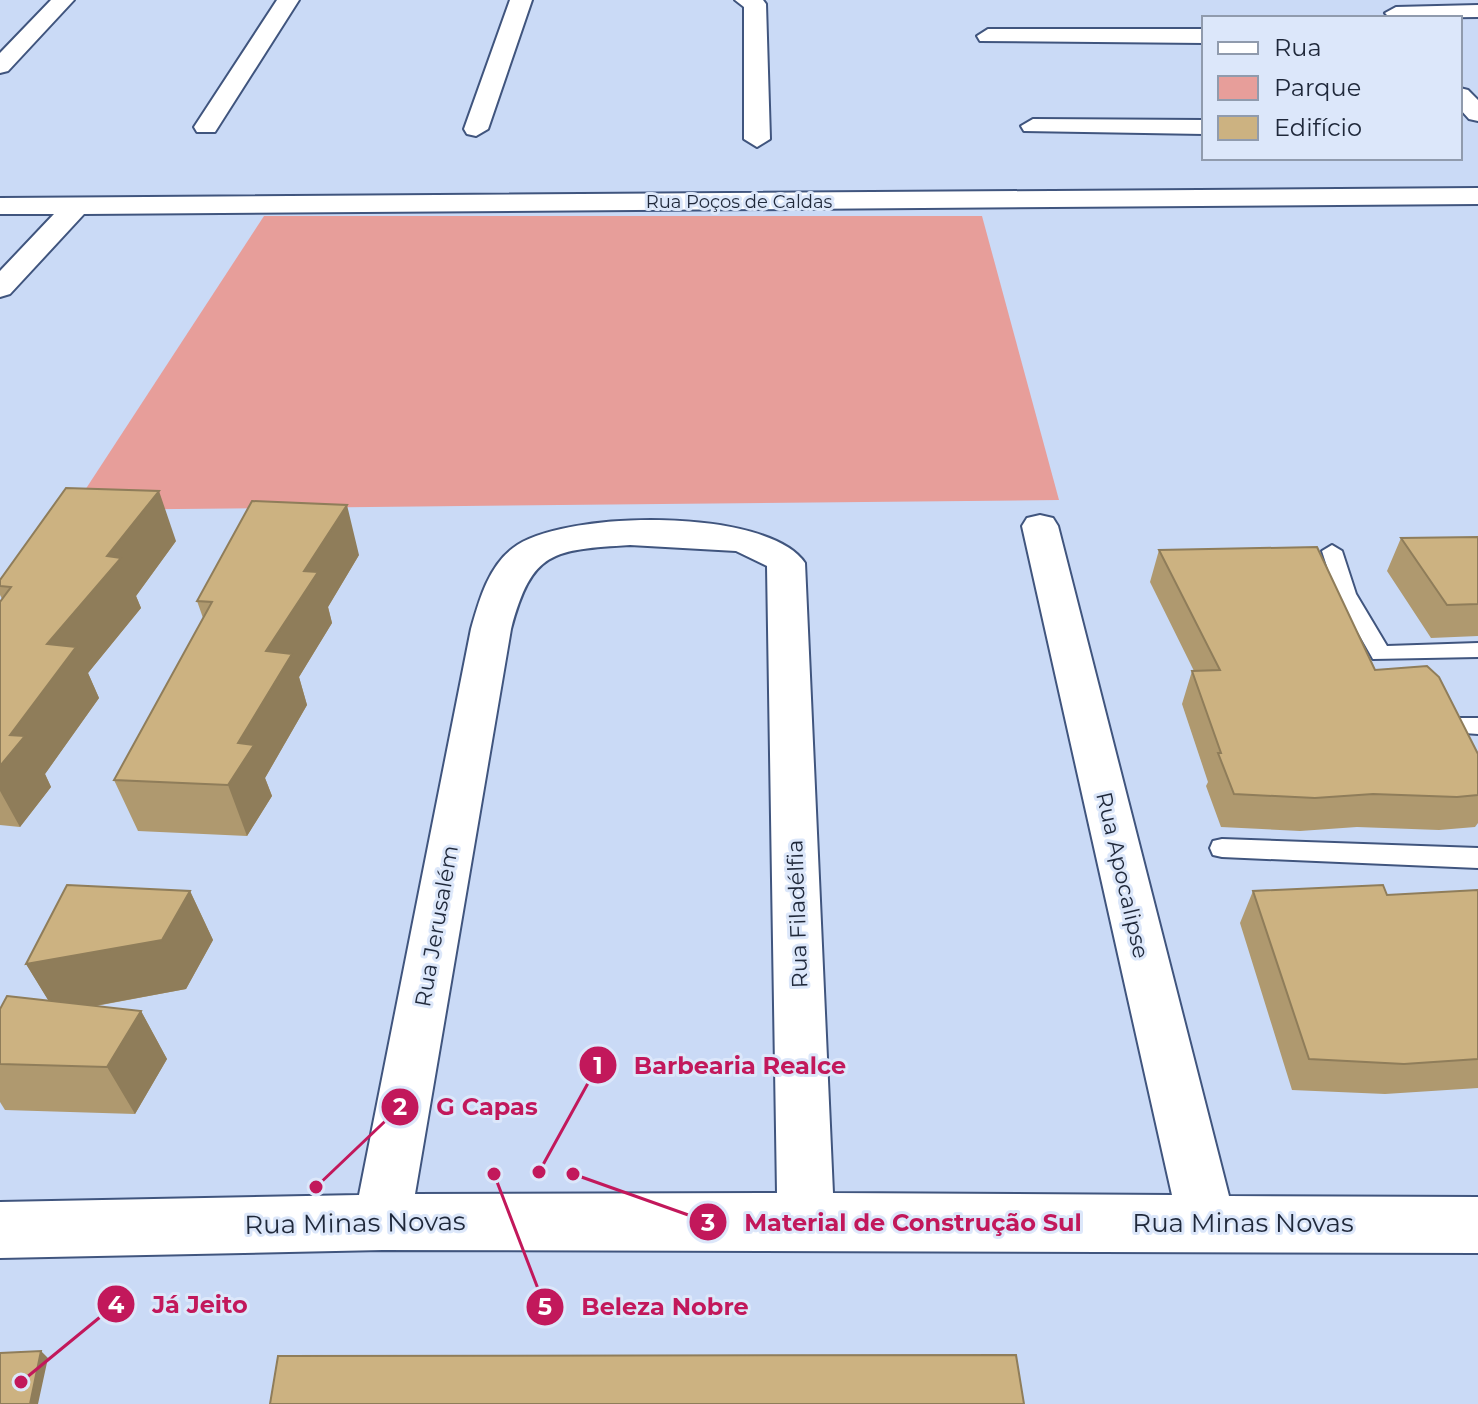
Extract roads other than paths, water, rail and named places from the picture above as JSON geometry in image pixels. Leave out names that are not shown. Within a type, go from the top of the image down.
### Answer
[{"type":"street","points":[[0,66],[63,0]]},
{"type":"street","points":[[206,127],[288,0]]},
{"type":"street","points":[[476,129],[521,0]]},
{"type":"street","points":[[746,0],[755,4],[757,139]]},
{"type":"street","points":[[1394,12],[1478,11]]},
{"type":"street","points":[[988,36],[1202,36]]},
{"type":"street","points":[[1462,82],[1478,99]]},
{"type":"street","points":[[1462,97],[1478,114]]},
{"type":"street","points":[[1033,126],[1202,127]]},
{"type":"street","name":"Rua Poços de Caldas","points":[[0,206],[1478,196]]},
{"type":"street","points":[[0,288],[75,207]]},
{"type":"street","name":"Rua Apocalipse","points":[[1040,526],[1207,1223]]},
{"type":"street","name":"Rua Filadélfia","points":[[491,629],[504,582],[529,554],[577,538],[611,535],[734,539],[760,546],[786,563],[806,1221]]},
{"type":"street","name":"Rua Jerusalém","points":[[382,1222],[491,629]]},
{"type":"street","name":"Rua Minas Novas","points":[[0,1230],[382,1222],[1478,1225]]},
{"type":"lane","points":[[1332,551],[1346,594],[1381,654],[1403,675]]},
{"type":"lane","points":[[1381,654],[1478,650]]},
{"type":"lane","points":[[1222,848],[1478,858]]},
{"type":"place","name":"Barbearia Realce","points":[[539,1172]]},
{"type":"place","name":"Beleza Nobre","points":[[494,1174]]},
{"type":"place","name":"Material de Construção Sul","points":[[573,1174]]},
{"type":"place","name":"G Capas","points":[[316,1187]]},
{"type":"place","name":"Já Jeito","points":[[21,1382]]}]
